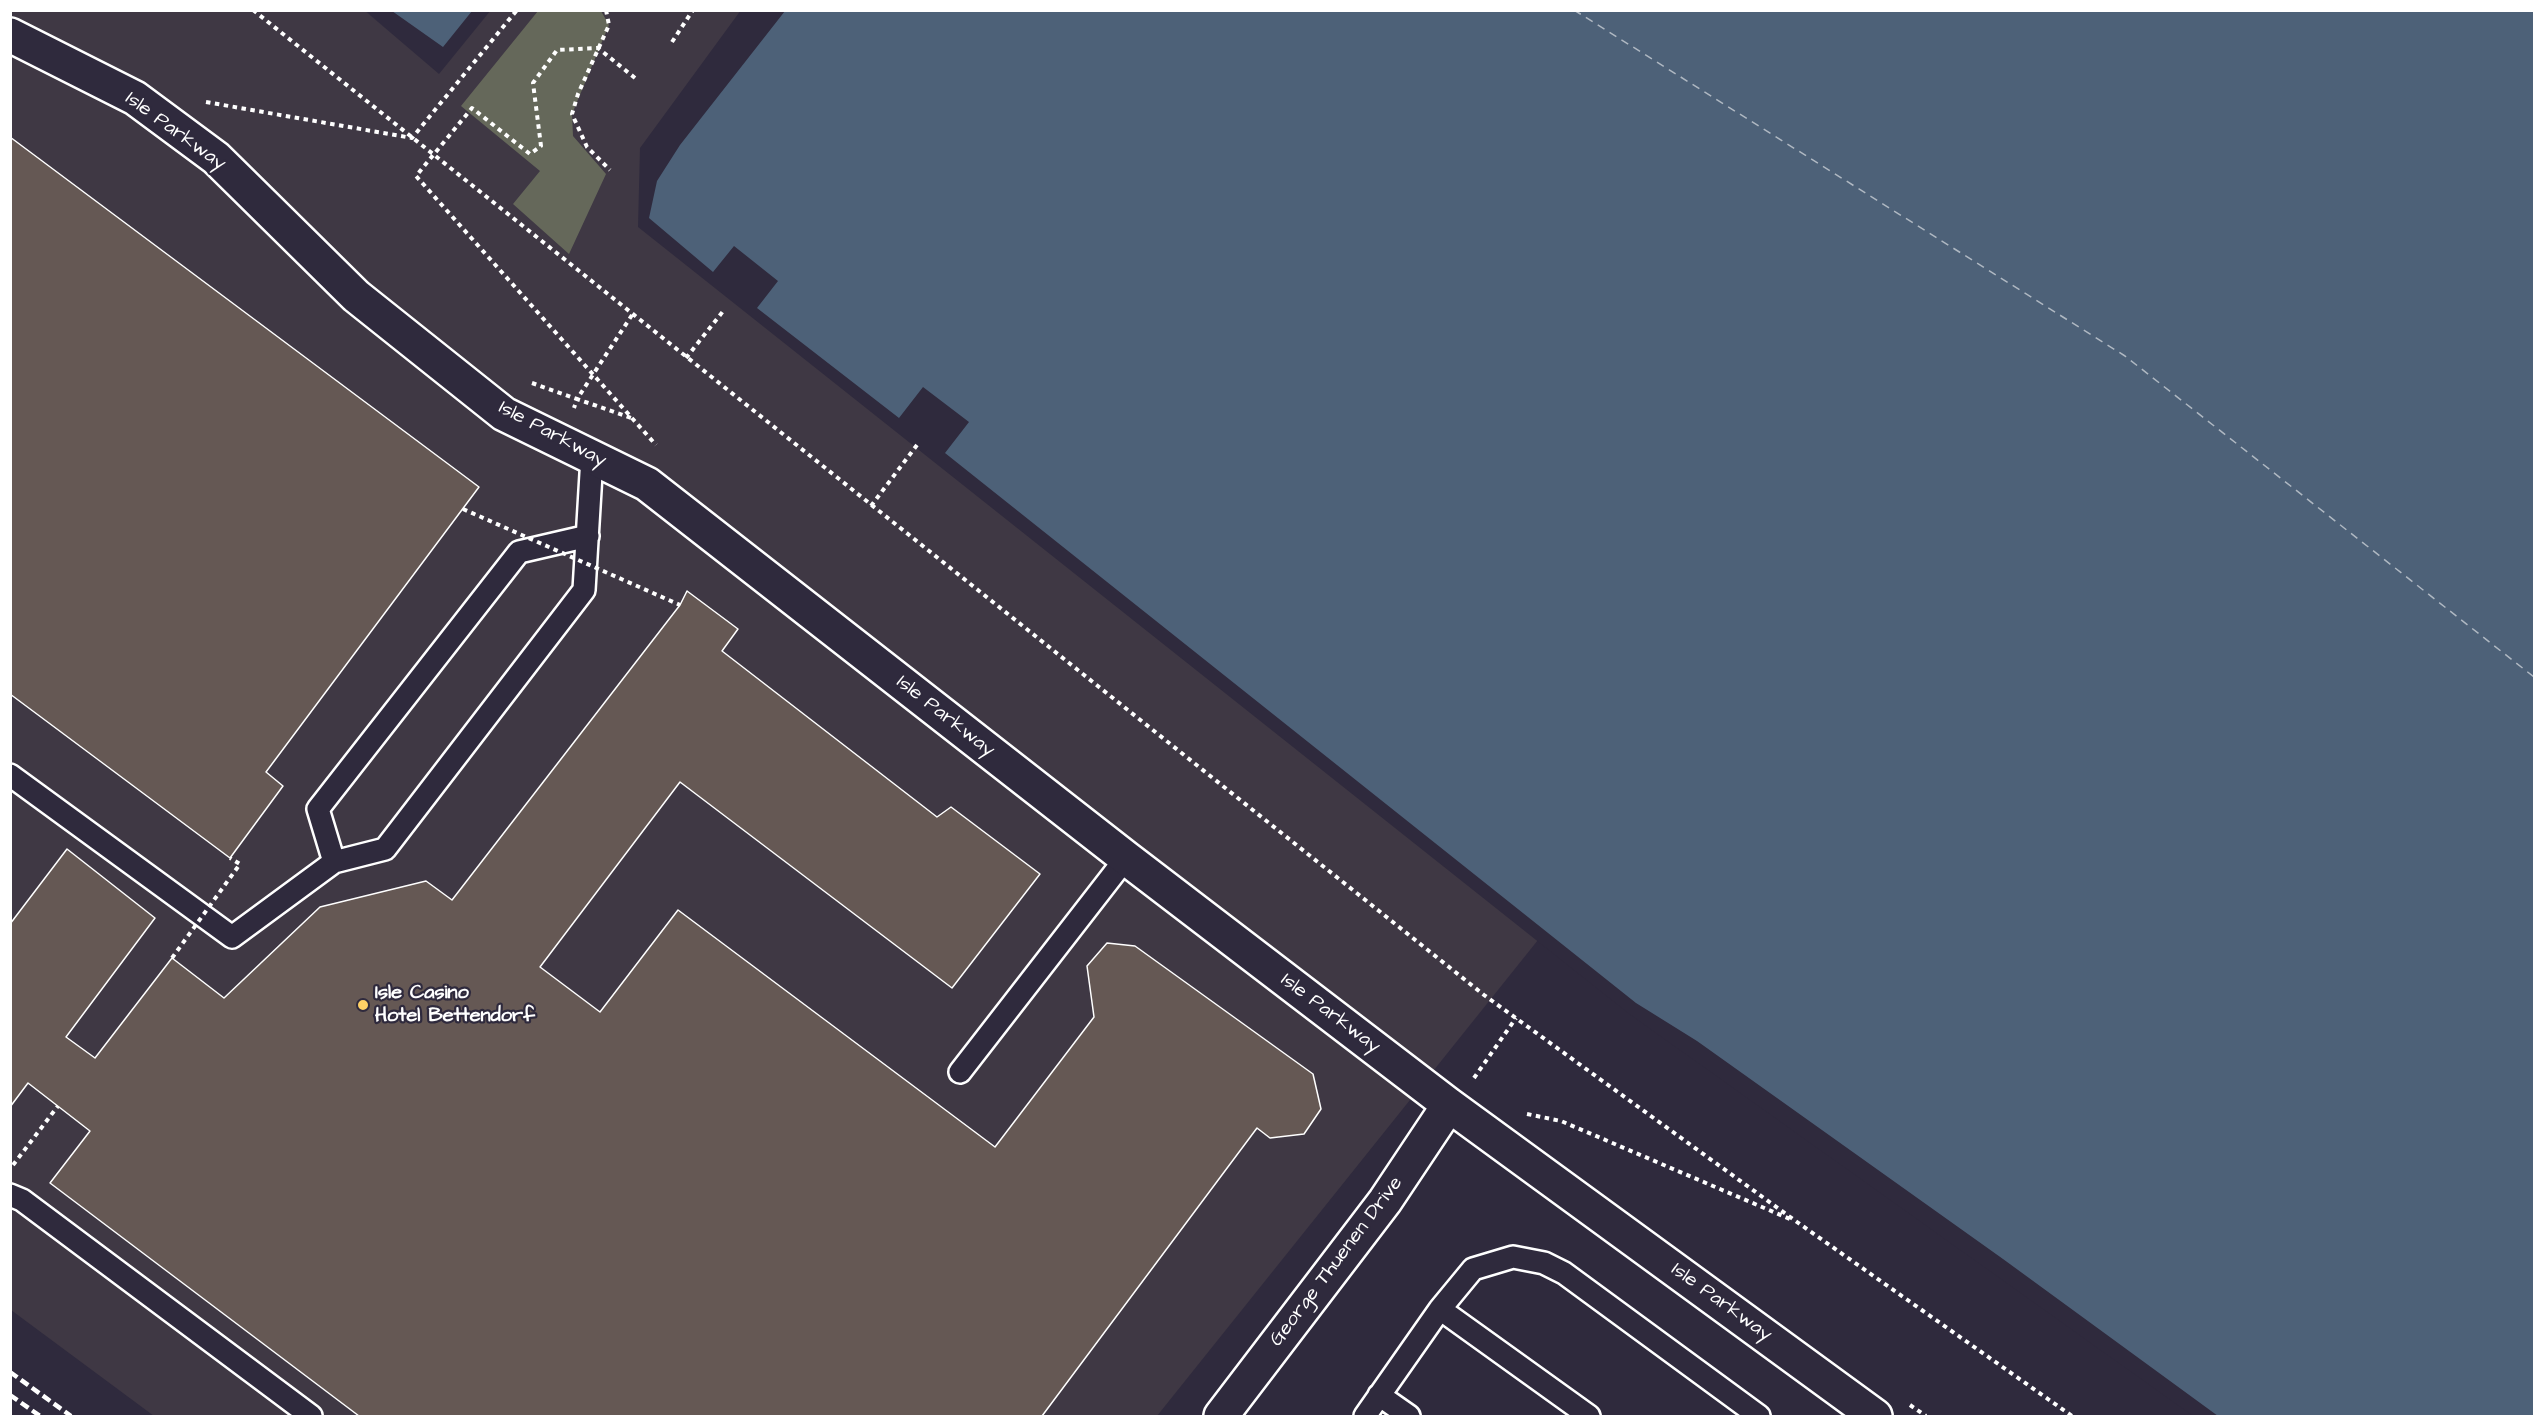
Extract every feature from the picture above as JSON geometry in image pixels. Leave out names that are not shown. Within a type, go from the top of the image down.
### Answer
[{"type":"street","name":"Isle Parkway","points":[[10,36],[135,98],[158,115],[216,158],[356,296],[504,414],[647,484],[1126,858],[1459,1095],[1875,1416]]},
{"type":"street","name":"George Thuenen Drive","points":[[1221,1416],[1385,1202],[1459,1095]]},
{"type":"lane","points":[[12,779],[232,937],[334,862],[385,849],[584,590],[592,457]]},
{"type":"lane","points":[[334,862],[318,809],[519,552],[588,536]]},
{"type":"lane","points":[[960,1072],[1126,858]]},
{"type":"lane","points":[[10,1195],[22,1200],[310,1416]]},
{"type":"lane","points":[[1365,1416],[1440,1309],[1473,1269],[1513,1257],[1544,1263],[1564,1273],[1759,1416]]},
{"type":"lane","points":[[1440,1309],[1589,1416]]},
{"type":"lane","points":[[1379,1395],[1409,1416]]},
{"type":"path","points":[[253,10],[1484,995],[1797,1222],[2072,1416]]},
{"type":"path","points":[[412,138],[517,10]]},
{"type":"path","points":[[606,10],[609,25],[572,114],[587,147],[610,170]]},
{"type":"path","points":[[672,42],[693,10]]},
{"type":"path","points":[[635,78],[598,48],[557,50],[533,83],[541,146],[530,154],[472,108],[416,176],[635,419],[661,451]]},
{"type":"path","points":[[205,102],[412,138]]},
{"type":"path","points":[[686,358],[724,310]]},
{"type":"path","points":[[632,315],[577,399],[635,419]]},
{"type":"path","points":[[871,506],[917,445]]},
{"type":"path","points":[[463,509],[680,604]]},
{"type":"path","points":[[172,958],[240,864],[230,858]]},
{"type":"path","points":[[1459,1095],[1516,1018]]},
{"type":"path","points":[[10,1168],[58,1106]]},
{"type":"path","points":[[1522,1113],[1561,1121],[1797,1222]]},
{"type":"path","points":[[1906,1403],[1926,1416]]},
{"type":"shaded area","points":[[10,11],[745,11],[1538,940],[1157,1416],[154,1416],[11,1310]]},
{"type":"green space","points":[[538,11],[601,11],[609,25],[572,114],[573,136],[606,174],[569,254],[513,204],[540,171],[461,106]]},
{"type":"water","points":[[367,11],[488,11],[439,71]]},
{"type":"water","points":[[745,11],[2534,11],[2534,1416],[2199,1416],[1703,1062],[640,224],[642,149]]},
{"type":"pier","points":[[364,10],[392,11],[443,47],[472,11],[491,10],[439,74]]},
{"type":"pier","points":[[741,10],[785,11],[680,145],[657,181],[649,218],[713,272],[734,246],[778,281],[757,308],[899,418],[923,387],[969,422],[945,453],[1636,1003],[1697,1041],[2003,1259],[2218,1416],[2193,1416],[1628,1013],[638,227],[640,148]]},
{"type":"building","points":[[10,137],[479,487],[266,772],[283,786],[230,858],[10,694]]},
{"type":"building","name":"Isle Casino Hotel Bettendorf","points":[[687,591],[738,629],[722,651],[937,817],[951,807],[1040,874],[952,988],[680,782],[540,967],[600,1012],[678,910],[995,1147],[1094,1017],[1087,966],[1107,943],[1135,946],[1313,1074],[1321,1109],[1304,1134],[1270,1138],[1257,1128],[1042,1416],[359,1416],[50,1183],[90,1131],[28,1083],[10,1107],[10,924],[67,849],[155,918],[66,1037],[95,1058],[172,958],[224,998],[320,907],[426,881],[452,900],[680,605]]},
{"type":"ferry route","points":[[1574,10],[2125,356],[2534,677]]},
{"type":"railway","points":[[10,1372],[71,1416]]},
{"type":"railway","points":[[10,1395],[40,1416]]},
{"type":"place","name":"Isle Casino Hotel Bettendorf","points":[[363,1005]]}]
